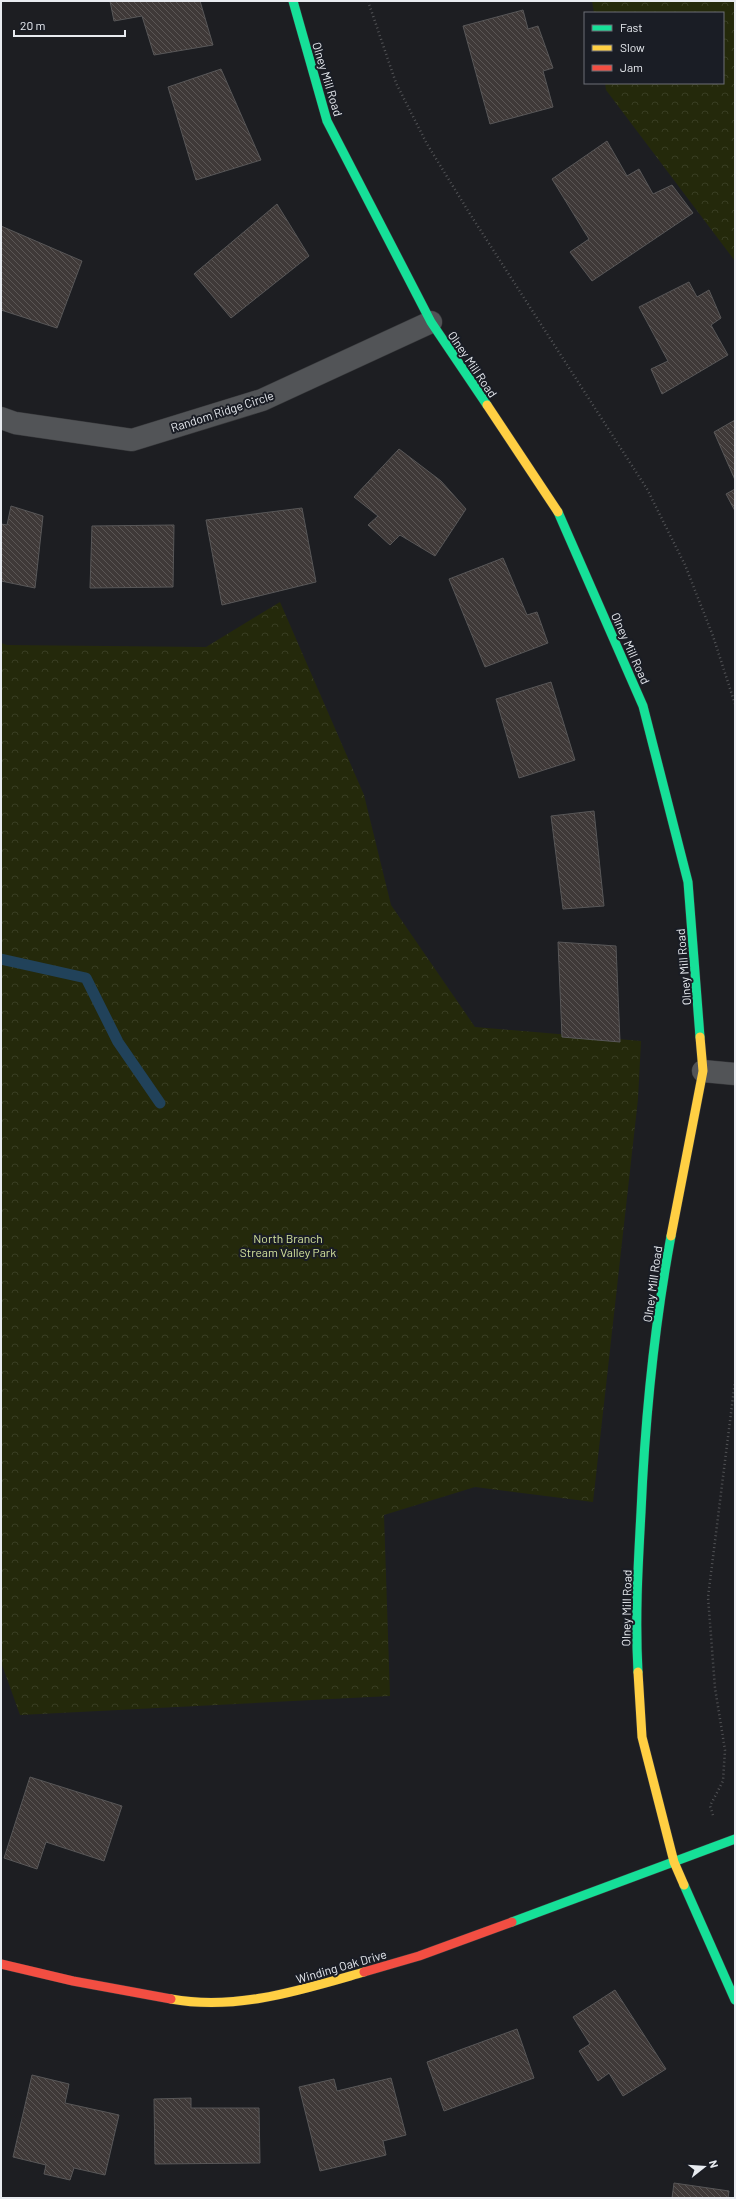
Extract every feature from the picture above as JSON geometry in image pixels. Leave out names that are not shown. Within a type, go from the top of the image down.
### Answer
[{"type":"street","name":"Olney Mill Road","points":[[293,1],[327,121],[431,322],[558,512],[643,706],[688,882],[703,1071],[663,1278],[644,1446],[636,1622],[642,1737],[674,1862],[735,2000]]},
{"type":"street","name":"Random Ridge Circle","points":[[1,418],[15,423],[132,440],[262,400],[431,322]]},
{"type":"street","points":[[703,1071],[735,1074]]},
{"type":"street","name":"Winding Oak Drive","points":[[1,1964],[72,1981],[188,2002],[220,2003],[284,1995],[419,1956],[735,1839]]},
{"type":"path","points":[[368,1],[396,83],[427,144],[470,214],[647,489],[685,565],[713,636],[735,704]]},
{"type":"path","points":[[725,1843],[710,1806],[724,1781],[725,1750],[715,1688],[708,1597],[735,1381]]},
{"type":"green space","points":[[592,1],[735,1],[735,261],[606,90],[605,84],[724,84],[724,12],[594,12]]},
{"type":"green space","name":"North Branch Stream Valley Park","points":[[280,602],[364,795],[391,905],[475,1027],[641,1041],[638,1099],[593,1502],[475,1487],[384,1515],[390,1696],[20,1715],[1,1662],[1,643],[7,645],[206,647]]},
{"type":"building","points":[[110,1],[200,1],[213,45],[154,55],[142,16],[114,21]]},
{"type":"building","points":[[523,10],[528,29],[538,26],[553,68],[543,71],[553,107],[490,124],[463,26]]},
{"type":"building","points":[[221,69],[261,160],[196,180],[168,87]]},
{"type":"building","points":[[607,141],[627,176],[639,169],[653,194],[672,185],[693,213],[592,281],[570,252],[589,239],[552,179]]},
{"type":"building","points":[[277,204],[309,256],[231,318],[194,274]]},
{"type":"building","points":[[1,226],[82,261],[57,328],[1,310]]},
{"type":"building","points":[[689,282],[697,297],[709,290],[721,318],[711,325],[728,355],[662,394],[651,369],[668,361],[639,307]]},
{"type":"building","points":[[735,420],[735,480],[714,432]]},
{"type":"building","points":[[399,449],[441,481],[466,509],[435,556],[400,535],[390,545],[368,525],[378,516],[354,497]]},
{"type":"building","points":[[735,489],[735,511],[726,494]]},
{"type":"building","points":[[11,506],[43,516],[35,588],[1,581],[1,524],[7,525]]},
{"type":"building","points":[[302,508],[316,582],[222,605],[206,520]]},
{"type":"building","points":[[174,525],[173,587],[90,588],[92,526]]},
{"type":"building","points":[[503,558],[527,615],[537,612],[548,643],[485,667],[449,579]]},
{"type":"building","points":[[551,682],[575,760],[519,778],[496,699]]},
{"type":"building","points":[[594,811],[604,906],[563,909],[551,816]]},
{"type":"building","points":[[558,942],[616,946],[620,1042],[562,1037]]},
{"type":"building","points":[[30,1777],[122,1806],[104,1861],[46,1842],[37,1869],[4,1858]]},
{"type":"building","points":[[615,1990],[666,2069],[623,2096],[609,2073],[598,2081],[579,2051],[590,2044],[573,2017]]},
{"type":"building","points":[[517,2029],[534,2078],[444,2111],[427,2062]]},
{"type":"building","points":[[32,2075],[69,2084],[65,2103],[119,2115],[105,2175],[74,2168],[70,2180],[44,2174],[46,2165],[13,2157]]},
{"type":"building","points":[[391,2078],[406,2135],[383,2141],[386,2155],[320,2171],[299,2087],[334,2079],[337,2091]]},
{"type":"building","points":[[191,2098],[191,2108],[259,2108],[260,2163],[155,2164],[154,2099]]},
{"type":"building","points":[[674,2183],[729,2191],[728,2198],[672,2198]]},
{"type":"waterway","points":[[1,959],[86,978],[118,1042],[160,1103]]},
{"type":"traffic: fast","points":[[293,1],[327,121],[431,322],[487,405]]},
{"type":"traffic: fast","points":[[558,512],[643,706],[688,882],[700,1037]]},
{"type":"traffic: fast","points":[[638,1672],[637,1592],[645,1443],[655,1339],[671,1236]]},
{"type":"traffic: fast","points":[[512,1922],[735,1839]]},
{"type":"traffic: fast","points":[[684,1885],[735,2000]]},
{"type":"traffic: slow","points":[[487,405],[558,512]]},
{"type":"traffic: slow","points":[[671,1236],[703,1071],[700,1037]]},
{"type":"traffic: slow","points":[[638,1672],[642,1737],[674,1862],[684,1885]]},
{"type":"traffic: slow","points":[[171,1999],[196,2002],[220,2002],[269,1997],[317,1986],[364,1972]]},
{"type":"traffic: jam","points":[[364,1972],[419,1956],[512,1922]]},
{"type":"traffic: jam","points":[[1,1964],[73,1981],[171,1999]]}]
